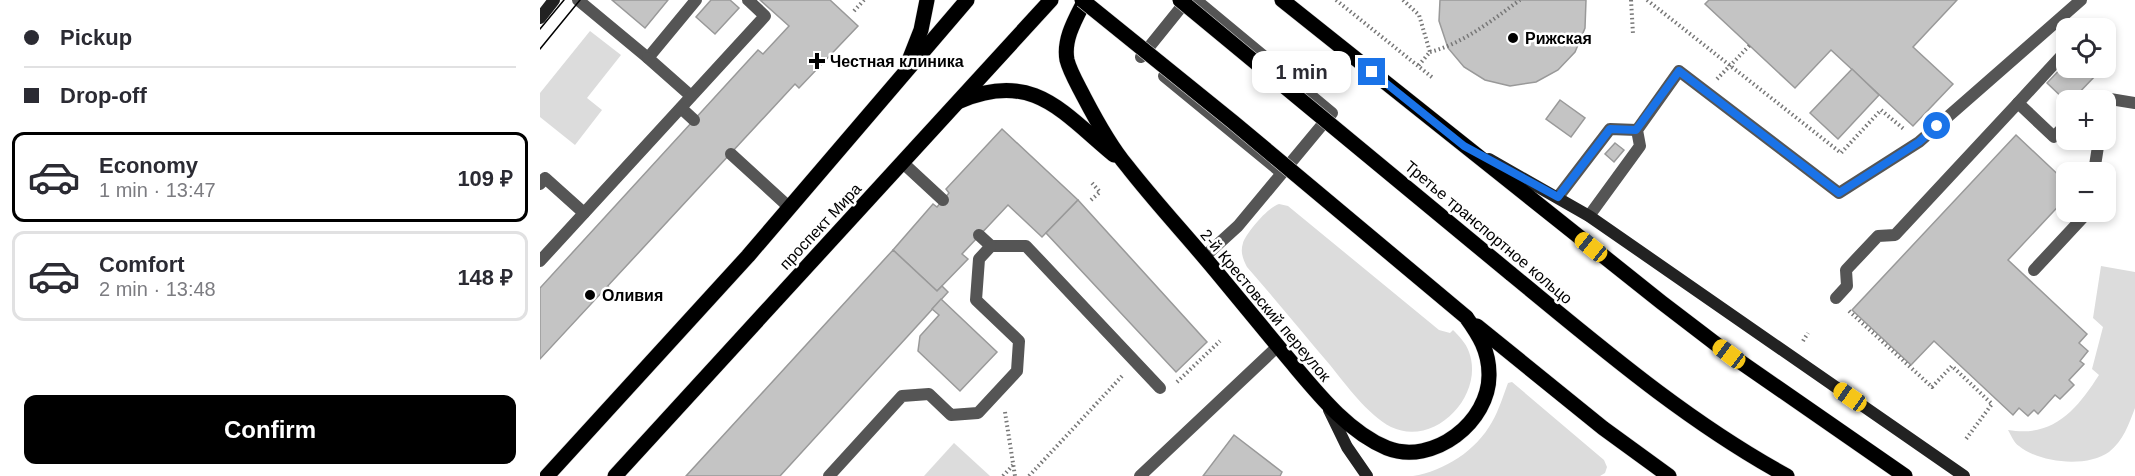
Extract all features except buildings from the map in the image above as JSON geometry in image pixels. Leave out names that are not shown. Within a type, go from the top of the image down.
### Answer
[{"type":"main road","points":[[540,18],[554,0]]},
{"type":"main road","points":[[903,76],[921,30],[927,0]]},
{"type":"main road","name":"проспект Мира","points":[[547,476],[790,208],[967,0]]},
{"type":"main road","name":"проспект Мира","points":[[615,476],[1051,0]]},
{"type":"main road","points":[[1083,0],[1466,317],[1603,428],[1669,476]]},
{"type":"main road","name":"2-й Крестовский переулок","points":[[1083,0],[1066,45],[1067,60],[1090,109],[1125,165],[1308,382],[1329,411],[1347,447],[1365,475]]},
{"type":"main road","name":"Третье транспортное кольцо","points":[[1180,0],[1640,380],[1764,464],[1787,476]]},
{"type":"main road","points":[[1282,0],[1729,354],[1905,476]]},
{"type":"main road","name":"2-й Крестовский переулок","points":[[958,103],[975,95],[995,90],[1023,91],[1037,95],[1076,123],[1125,165]]},
{"type":"main road","points":[[1464,146],[1589,216],[1964,476]]},
{"type":"main road","points":[[1308,382],[1358,431],[1375,442],[1390,449],[1409,452],[1428,450],[1448,441],[1465,428],[1478,414],[1486,395],[1489,377],[1485,347],[1466,317]]},
{"type":"lane","points":[[578,0],[691,96]]},
{"type":"lane","points":[[648,58],[696,0]]},
{"type":"lane","points":[[540,261],[765,16],[748,0]]},
{"type":"lane","points":[[1187,0],[1141,57],[1282,173]]},
{"type":"lane","points":[[1196,0],[1332,113],[1232,233],[1204,257]]},
{"type":"lane","points":[[1636,130],[1679,71],[1839,193],[1919,142],[2081,0]]},
{"type":"lane","points":[[1836,298],[1847,286],[1846,270],[1878,236],[1895,234],[2056,62]]},
{"type":"lane","points":[[2116,100],[2135,103]]},
{"type":"lane","points":[[2018,103],[2054,137],[2056,135]]},
{"type":"lane","points":[[681,108],[694,120]]},
{"type":"lane","points":[[1558,197],[1610,129],[1636,130]]},
{"type":"lane","points":[[1589,216],[1640,146],[1636,130]]},
{"type":"lane","points":[[731,154],[790,208]]},
{"type":"lane","points":[[903,163],[943,200]]},
{"type":"lane","points":[[540,184],[545,177],[584,213]]},
{"type":"lane","points":[[2034,270],[2079,222]]},
{"type":"lane","points":[[979,235],[991,246],[1026,246],[1160,388]]},
{"type":"lane","points":[[829,476],[902,396],[929,394],[951,415],[978,412],[1017,371],[1018,341],[976,300],[979,259],[991,246]]},
{"type":"lane","points":[[1140,476],[1278,346]]},
{"type":"path","points":[[855,11],[864,0]]},
{"type":"path","points":[[1336,0],[1433,78]]},
{"type":"path","points":[[1403,0],[1419,15],[1430,52]]},
{"type":"path","points":[[1418,66],[1430,52],[1448,48],[1464,39],[1520,0]]},
{"type":"path","points":[[1630,0],[1633,34]]},
{"type":"path","points":[[1647,0],[1841,153],[1881,110],[1919,142]]},
{"type":"path","points":[[1705,91],[1750,45]]},
{"type":"path","points":[[1090,200],[1100,192],[1092,183]]},
{"type":"path","points":[[607,287],[622,300]]},
{"type":"path","points":[[1836,298],[1932,387],[1952,366],[1992,404],[1966,439]]},
{"type":"path","points":[[1802,341],[1808,333]]},
{"type":"path","points":[[1160,388],[1173,386],[1220,341]]},
{"type":"path","points":[[1029,476],[1136,362]]},
{"type":"path","points":[[1001,388],[1015,476]]},
{"type":"path","points":[[1003,476],[1014,465]]},
{"type":"shaded area","points":[[590,31],[621,55],[587,98],[602,110],[575,145],[540,117],[540,93]]},
{"type":"shaded area","points":[[1279,204],[1288,206],[1439,330],[1450,333],[1453,330],[1464,343],[1469,352],[1472,368],[1470,385],[1463,400],[1452,414],[1439,424],[1424,430],[1408,432],[1391,427],[1382,421],[1350,390],[1247,267],[1242,252],[1245,239],[1264,215]]},
{"type":"shaded area","points":[[2101,266],[2135,272],[2135,408],[2125,432],[2109,452],[2100,457],[2076,462],[2050,460],[2028,452],[2017,445],[2008,430],[2039,430],[2051,425],[2073,409],[2099,375],[2092,369],[2103,327],[2093,318]]},
{"type":"shaded area","points":[[1512,382],[1604,460],[1607,467],[1605,473],[1600,476],[1413,476],[1436,470],[1468,451],[1485,432],[1499,408],[1508,383]]},
{"type":"shaded area","points":[[954,443],[990,476],[924,476]]},
{"type":"tram line","points":[[540,29],[564,0]]},
{"type":"tram line","points":[[540,49],[580,0]]},
{"type":"place","name":"Рижская","points":[[1513,38]]},
{"type":"place","name":"Честная клиника","points":[[817,61]]},
{"type":"place","name":"Оливия","points":[[590,295]]},
{"type":"route","points":[[1372,72],[1464,146],[1558,197],[1610,129],[1636,130],[1679,71],[1839,193],[1919,142],[1937,126]]}]
